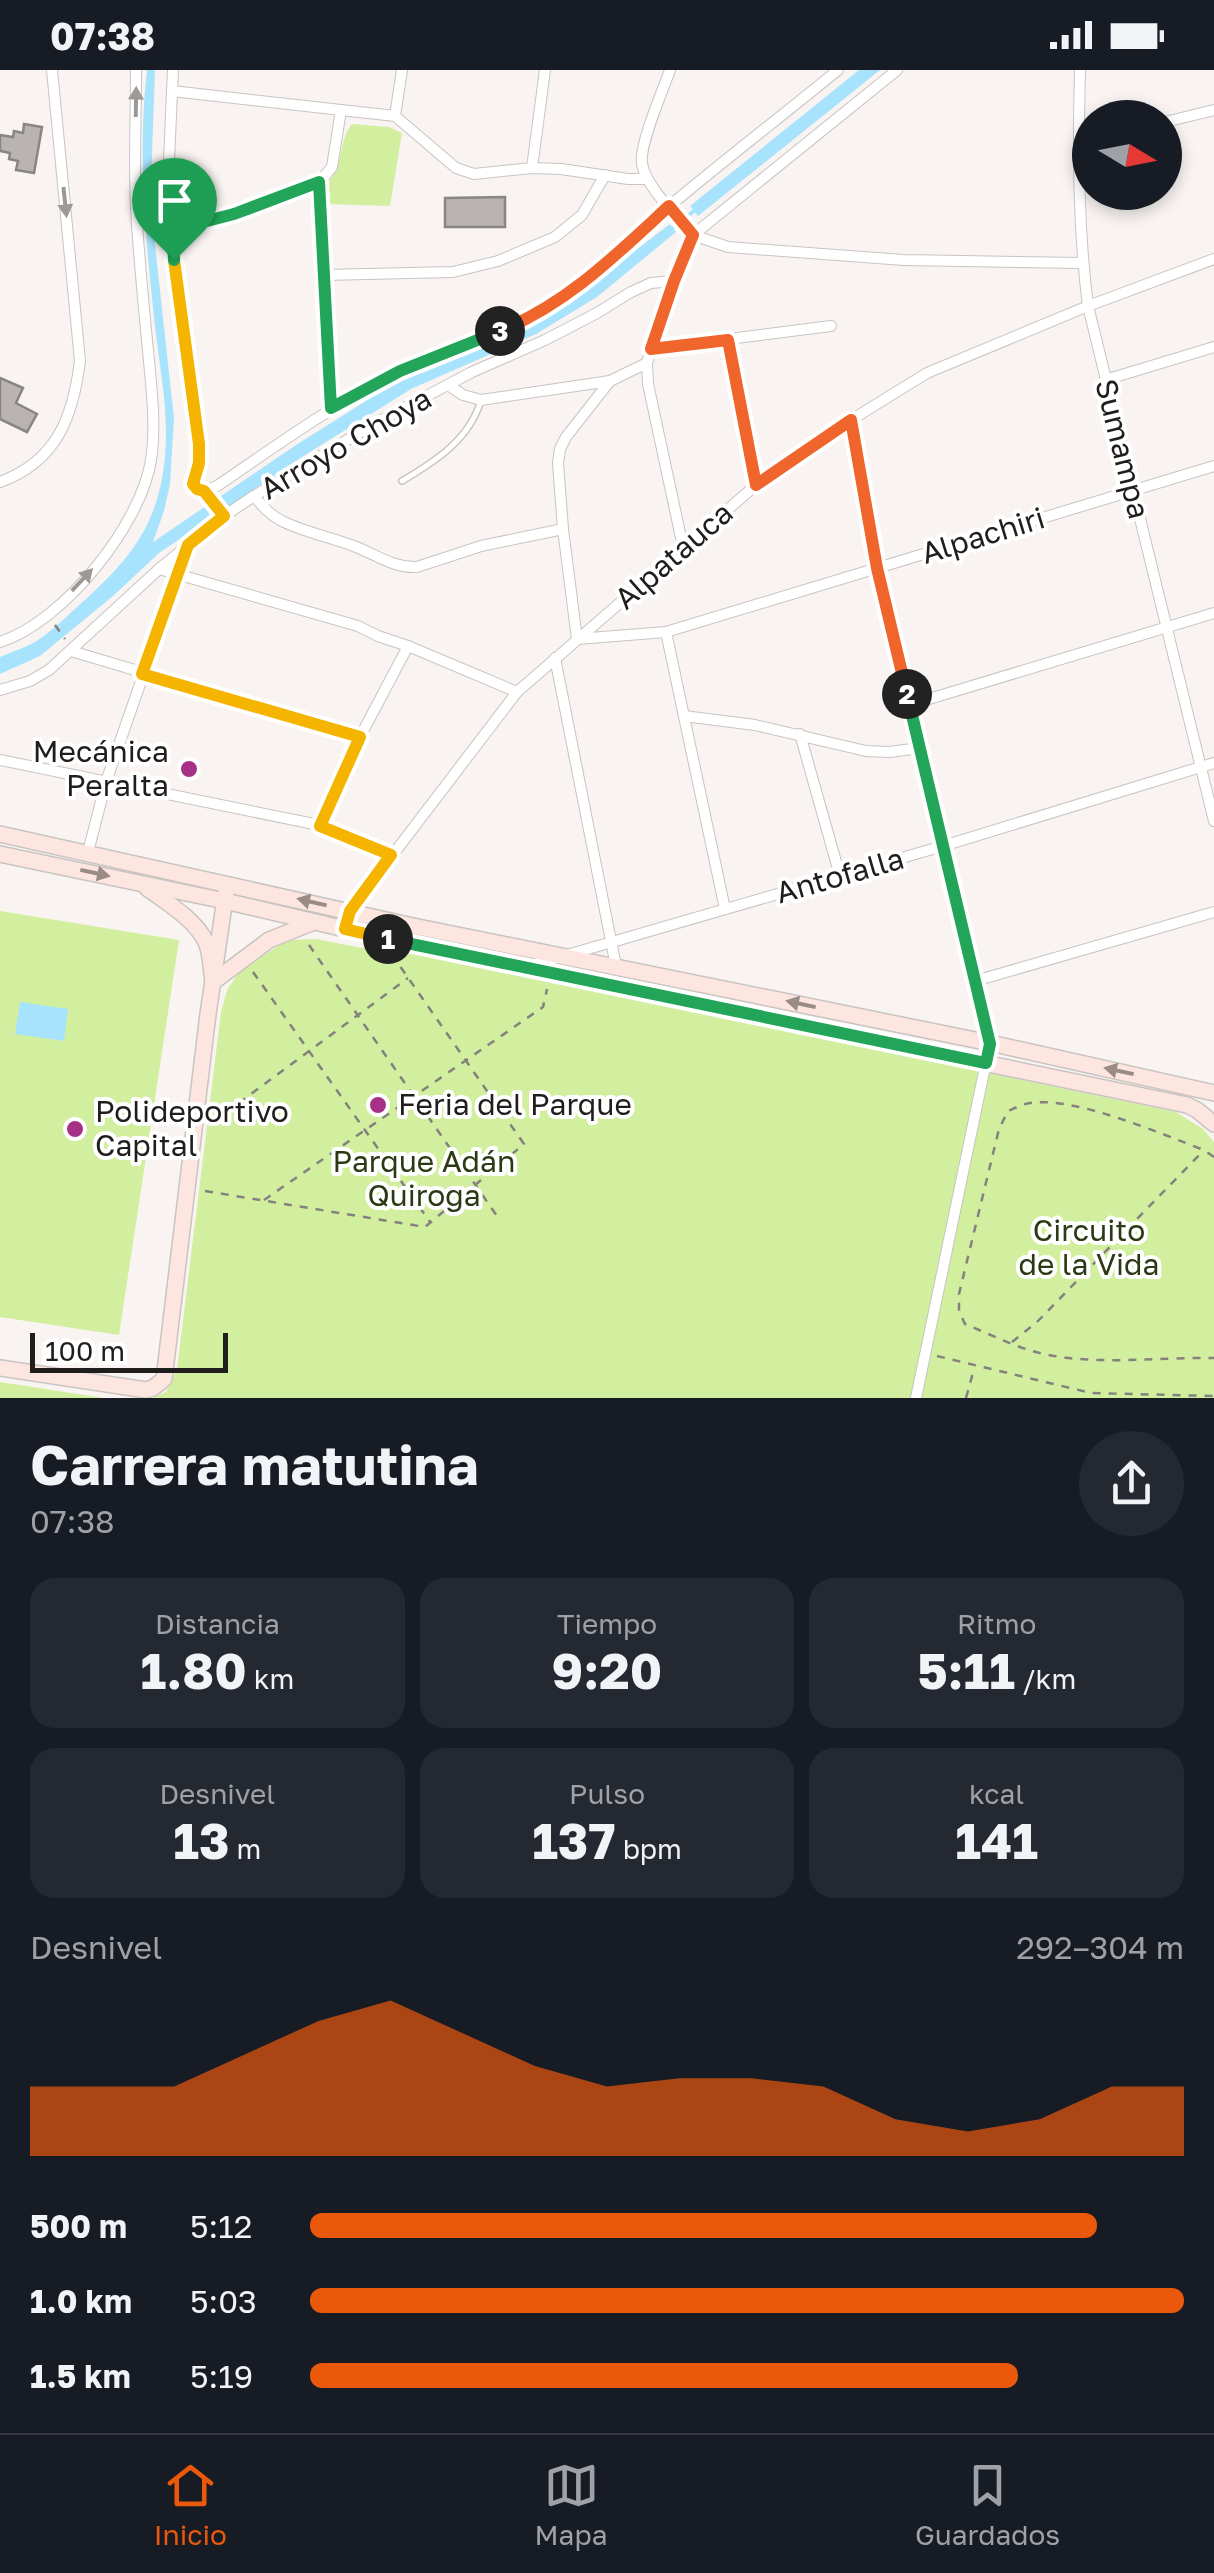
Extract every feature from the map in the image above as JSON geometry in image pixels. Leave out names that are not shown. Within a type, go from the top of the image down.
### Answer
[{"type":"main road","points":[[0,834],[1214,1093]]},
{"type":"main road","points":[[0,854],[523,968],[1187,1105],[1214,1124]]},
{"type":"main road","points":[[140,882],[199,932],[208,945],[212,982]]},
{"type":"main road","points":[[0,1368],[146,1390],[159,1384],[166,1372],[212,982],[228,883]]},
{"type":"main road","points":[[212,982],[268,940],[314,922]]},
{"type":"street","points":[[0,482],[37,462],[61,436],[76,397],[80,361],[52,70]]},
{"type":"street","points":[[3,641],[30,628],[59,606],[94,569],[134,512],[151,462],[152,396],[135,198],[136,70]]},
{"type":"street","points":[[172,70],[168,183],[199,444],[193,484],[204,491],[331,408],[400,371],[518,324],[557,301],[673,211],[838,70]]},
{"type":"street","points":[[394,116],[402,70]]},
{"type":"street","points":[[532,168],[545,70]]},
{"type":"street","points":[[670,70],[643,149],[642,163],[648,179],[690,231],[728,247],[904,260],[1082,264]]},
{"type":"street","points":[[683,547],[648,384],[647,363],[690,231],[897,70]]},
{"type":"street","name":"Sumampa","points":[[1080,70],[1082,100]]},
{"type":"street","points":[[172,90],[394,116],[456,168],[474,174],[532,168],[648,179]]},
{"type":"street","points":[[172,230],[234,214],[319,182],[332,167],[341,110]]},
{"type":"street","points":[[1182,118],[1214,110]]},
{"type":"street","points":[[324,274],[453,272],[498,261],[554,237],[582,215],[604,176]]},
{"type":"street","points":[[319,182],[331,408]]},
{"type":"street","name":"Sumampa","points":[[1083,210],[1082,264],[1088,306],[1214,821]]},
{"type":"street","name":"Alpatauca","points":[[345,929],[350,911],[518,692],[756,485],[927,372],[1214,259]]},
{"type":"street","name":"Arroyo Choya","points":[[0,690],[30,681],[49,670],[69,646],[158,569],[254,496],[448,385],[545,340],[631,292],[651,283],[674,281]]},
{"type":"street","points":[[651,349],[830,326]]},
{"type":"street","points":[[1104,380],[1214,347]]},
{"type":"street","points":[[448,385],[481,400],[610,382],[647,363]]},
{"type":"street","points":[[577,640],[558,463],[566,437],[610,382]]},
{"type":"street","points":[[851,420],[877,568],[990,1044],[916,1398]]},
{"type":"street","name":"Alpachiri","points":[[577,640],[666,632],[1214,466]]},
{"type":"street","points":[[254,496],[267,512],[284,522],[406,567],[480,546],[563,529]]},
{"type":"street","points":[[88,852],[106,782],[188,545]]},
{"type":"street","points":[[158,569],[358,626],[518,692]]},
{"type":"street","points":[[909,705],[1214,613]]},
{"type":"street","points":[[666,632],[725,909]]},
{"type":"street","points":[[69,646],[142,674],[360,737]]},
{"type":"street","points":[[320,826],[360,737],[408,646]]},
{"type":"street","points":[[556,658],[616,966]]},
{"type":"street","points":[[684,716],[756,725],[866,751],[920,748]]},
{"type":"street","points":[[800,734],[840,876]]},
{"type":"street","points":[[0,760],[320,826],[391,855]]},
{"type":"street","name":"Antofalla","points":[[523,968],[1214,763]]},
{"type":"street","points":[[975,982],[1214,912]]},
{"type":"lane","points":[[728,340],[756,485]]},
{"type":"lane","points":[[402,480],[436,461],[468,430],[481,400]]},
{"type":"path","points":[[53,623],[69,646]]},
{"type":"path","points":[[309,945],[497,1216]]},
{"type":"path","points":[[204,1191],[425,1227],[524,1144],[395,959]]},
{"type":"path","points":[[252,970],[430,1222]]},
{"type":"path","points":[[214,1122],[408,978]]},
{"type":"path","points":[[264,1200],[544,1007],[547,989]]},
{"type":"path","points":[[1214,1158],[1204,1150],[1116,1118],[1059,1104],[1030,1103],[1008,1111],[999,1129],[959,1294],[959,1311],[965,1324],[1033,1351],[1097,1360],[1214,1358]]},
{"type":"path","points":[[1011,1342],[1037,1322],[1204,1150]]},
{"type":"path","points":[[926,1353],[1091,1393],[1214,1396]]},
{"type":"path","points":[[966,1398],[975,1367]]},
{"type":"green space","points":[[352,124],[389,127],[402,133],[390,206],[325,204],[325,184],[336,171]]},
{"type":"green space","name":"Polideportivo Capital","points":[[0,911],[179,940],[119,1335],[0,1317]]},
{"type":"green space","name":"Parque Adán Quiroga","points":[[316,939],[362,948],[384,947],[1176,1112],[1203,1129],[1214,1142],[1214,1398],[153,1398],[166,1392],[177,1369],[221,1012],[227,990],[241,969],[288,940]]},
{"type":"green space","points":[[0,1382],[104,1398],[0,1398]]},
{"type":"water","points":[[147,70],[155,70],[151,183],[174,418],[170,484],[153,542],[404,377],[532,323],[589,286],[670,224],[676,232],[597,297],[536,334],[411,389],[302,457],[159,553],[40,656],[0,674],[0,657],[49,632],[118,567],[141,535],[157,500],[166,424],[144,199]]},
{"type":"water","points":[[859,70],[880,70],[698,216],[690,206]]},
{"type":"water","points":[[20,1002],[68,1009],[64,1041],[15,1034]]},
{"type":"building","points":[[24,124],[42,127],[34,173],[16,170],[18,161],[9,159],[10,153],[0,151],[0,135],[13,137],[14,131],[23,133]]},
{"type":"building","points":[[505,197],[505,227],[445,227],[445,198]]},
{"type":"building","points":[[0,378],[23,388],[16,403],[37,414],[27,432],[0,419]]},
{"type":"waterway","name":"Arroyo Choya","points":[[670,230],[694,211]]},
{"type":"place","name":"Mecánica Peralta","points":[[189,769]]},
{"type":"place","name":"Feria del Parque","points":[[378,1105]]},
{"type":"place","name":"Polideportivo Capital","points":[[75,1129]]},
{"type":"route","points":[[319,182],[331,408],[400,371],[518,324],[557,301],[590,279],[669,206],[693,235],[651,349],[728,340],[756,485],[851,420],[877,568],[990,1044],[986,1063],[345,929],[350,911],[391,855],[320,826],[360,737],[142,674],[188,545],[224,516],[204,491],[193,484],[199,444],[174,260],[172,230],[234,214],[319,182]]},
{"type":"park label","name":"Circuito de la Vida","points":[[1089,1248]]}]
